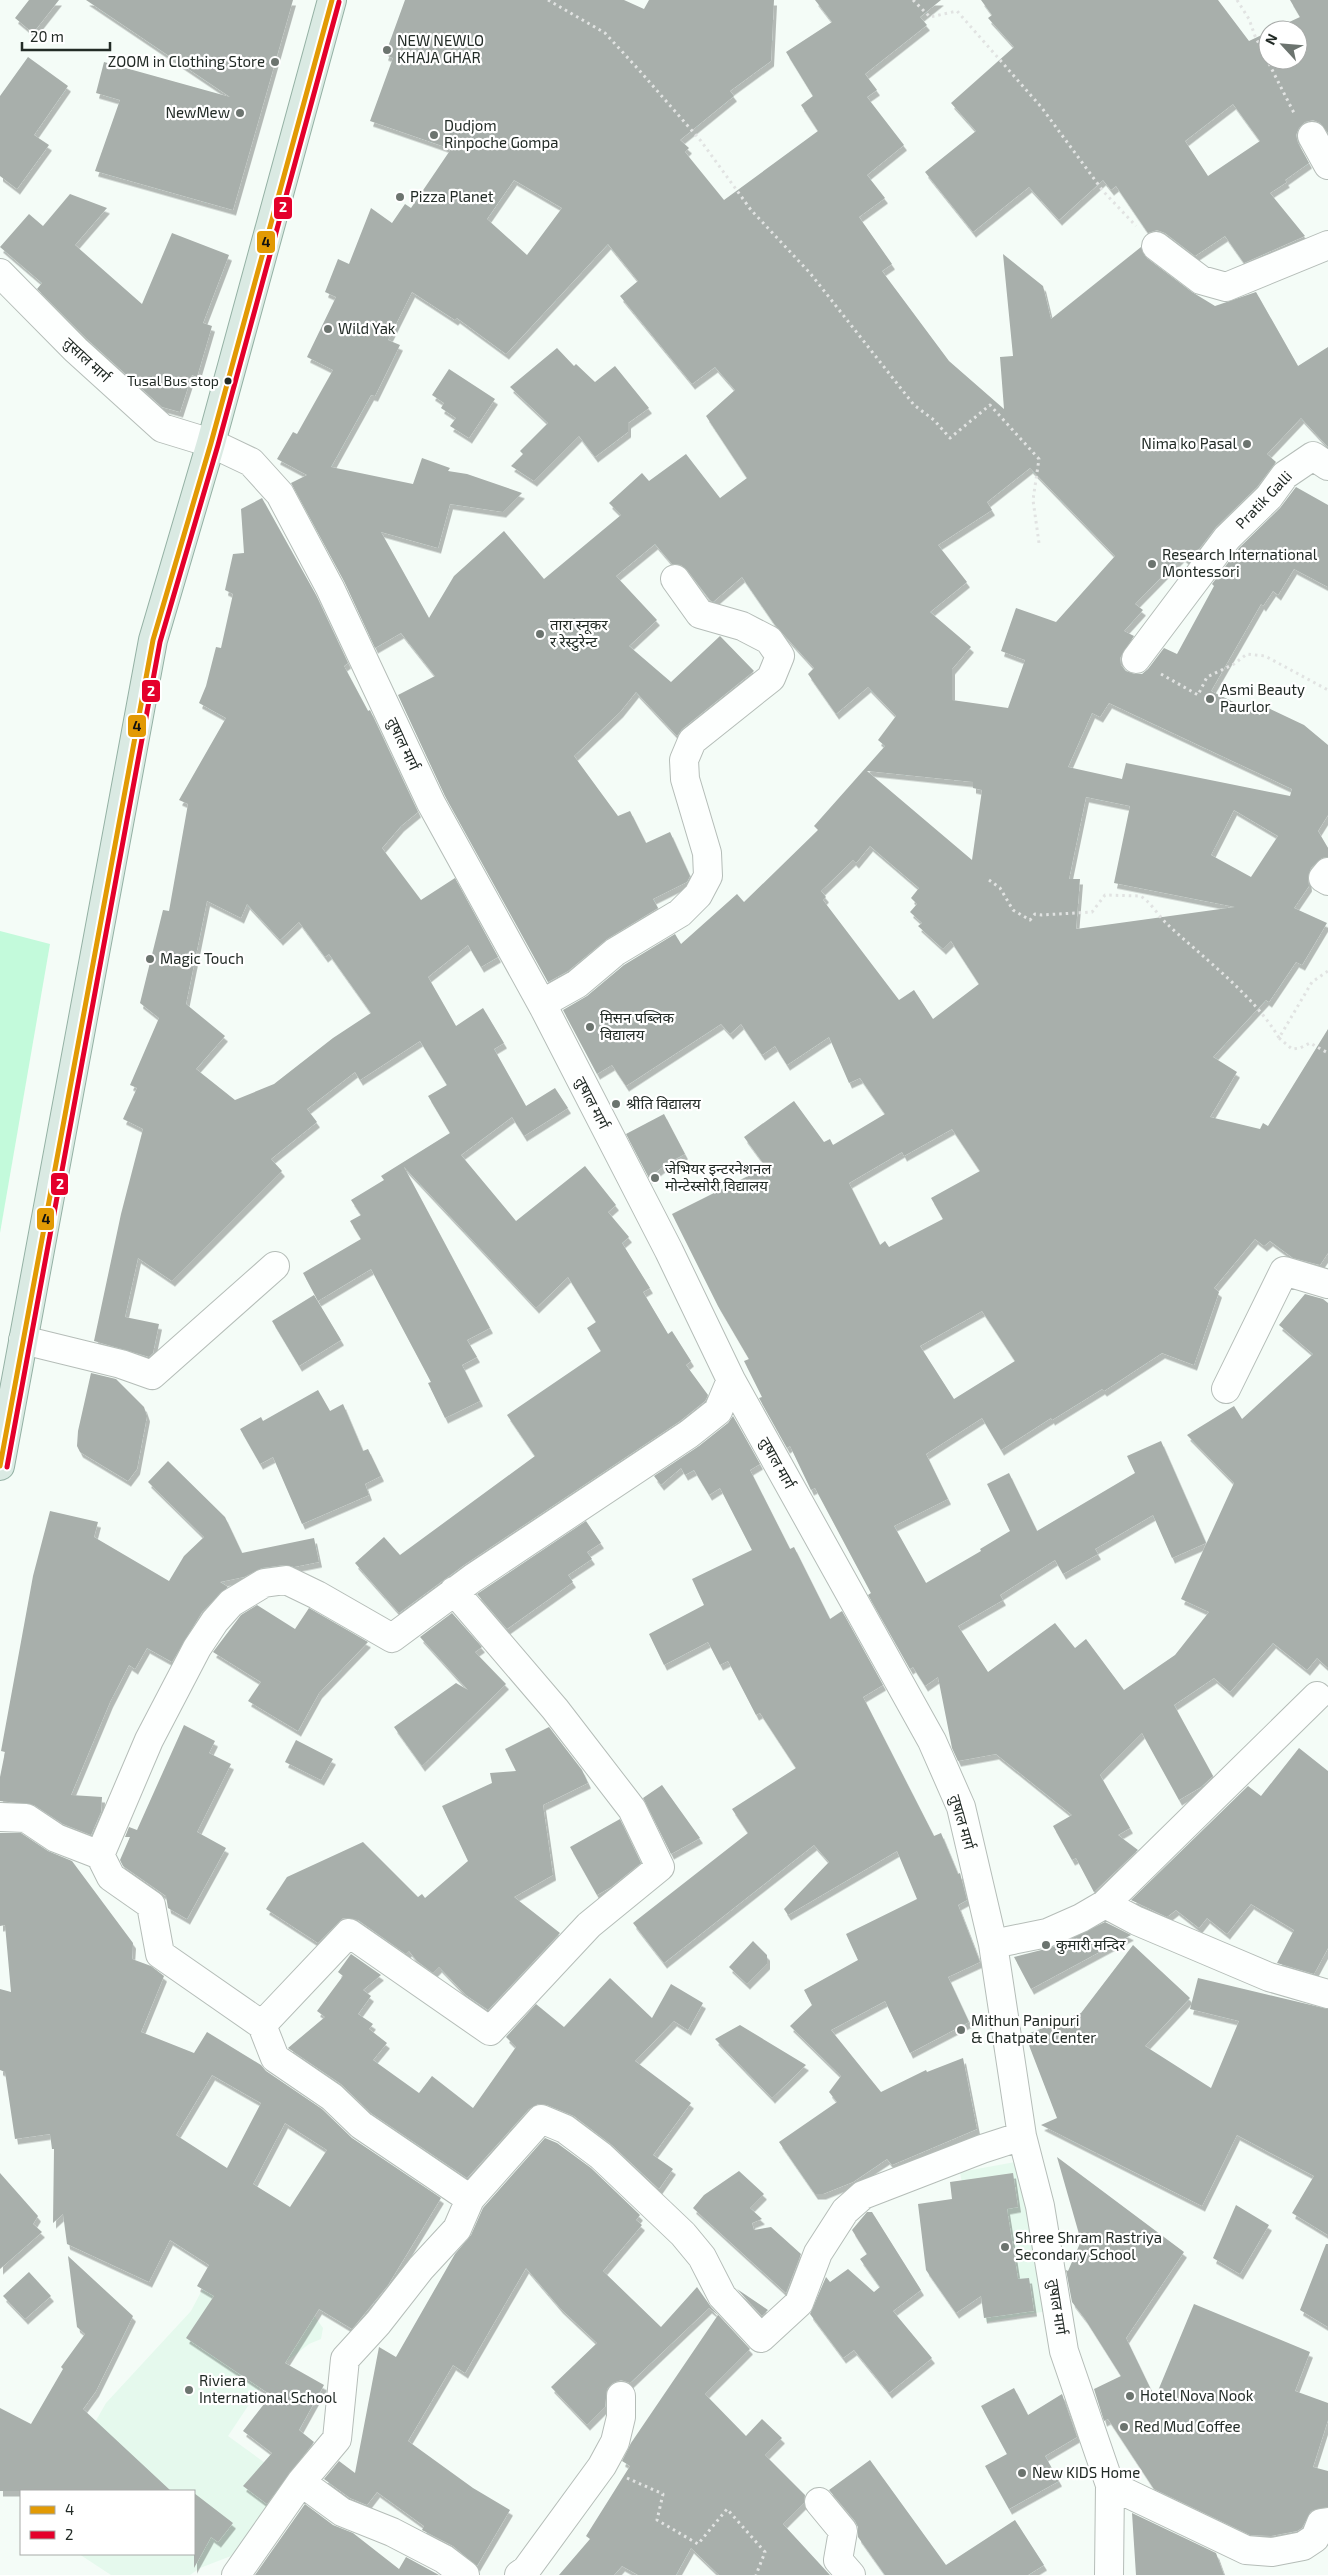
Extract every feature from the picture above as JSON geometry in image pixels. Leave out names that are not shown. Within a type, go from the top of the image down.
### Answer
[{"type":"main road","points":[[0,1466],[154,640],[211,442],[332,0]]},
{"type":"street","points":[[1312,136],[1328,164]]},
{"type":"street","points":[[1156,246],[1201,280],[1226,287],[1328,245]]},
{"type":"street","name":"तुसाल मार्ग","points":[[0,273],[76,350],[162,428],[211,442]]},
{"type":"street","name":"तुषाल मार्ग","points":[[211,442],[251,462],[280,494],[330,588],[431,804],[544,1008],[668,1251],[731,1380],[932,1741],[961,1807],[993,1944],[1022,2136],[1040,2206],[1064,2351],[1110,2485],[1109,2575]]},
{"type":"street","name":"Pratik Galli","points":[[1136,659],[1227,538],[1269,498],[1285,475],[1314,456],[1328,466]]},
{"type":"street","points":[[544,1008],[552,998],[577,984],[615,952],[680,913],[698,895],[708,876],[707,853],[685,779],[684,760],[692,740],[770,678],[780,656],[769,640],[742,626],[700,614],[675,579]]},
{"type":"street","points":[[1328,872],[1323,878],[1328,881]]},
{"type":"street","points":[[23,1340],[121,1364],[152,1374],[275,1266]]},
{"type":"street","points":[[1226,1389],[1284,1271],[1328,1284]]},
{"type":"street","points":[[100,1856],[149,1740],[197,1648],[215,1621],[231,1603],[264,1583],[286,1580],[317,1595],[392,1638],[454,1591],[688,1434],[718,1411],[731,1380]]},
{"type":"street","points":[[262,2025],[349,1933],[490,2032],[589,1925],[660,1867],[632,1809],[555,1709],[454,1591]]},
{"type":"street","points":[[993,1944],[1047,1933],[1081,1918],[1105,1904],[1317,1696]]},
{"type":"street","points":[[0,1816],[26,1818],[56,1838],[100,1856],[111,1877],[150,1905],[160,1954],[262,2025],[275,2058],[332,2097],[361,2125],[470,2199]]},
{"type":"street","points":[[1105,1904],[1137,1921],[1269,1977],[1328,1994]]},
{"type":"street","points":[[236,2575],[301,2482],[337,2439],[345,2359],[378,2323],[421,2268],[457,2229],[470,2199],[541,2119],[565,2129],[601,2156],[683,2234],[702,2257],[722,2296],[761,2338],[799,2303],[818,2253],[845,2211],[864,2195],[982,2149],[1022,2136]]},
{"type":"street","points":[[526,2573],[602,2466],[615,2442],[621,2417],[621,2396]]},
{"type":"street","points":[[301,2482],[342,2512],[392,2532],[444,2559],[465,2575]]},
{"type":"street","points":[[1110,2485],[1246,2550],[1272,2552],[1303,2546],[1315,2538],[1321,2523],[1328,2522]]},
{"type":"street","points":[[819,2502],[843,2531],[838,2560],[852,2575]]},
{"type":"path","points":[[548,0],[605,32],[701,141],[751,210],[810,273],[914,405],[934,420],[950,438],[990,404],[1039,459],[1033,500],[1039,543]]},
{"type":"path","points":[[913,0],[930,17],[957,11],[1042,108],[1103,192],[1156,246]]},
{"type":"path","points":[[1237,0],[1249,19],[1255,36],[1300,124],[1312,136]]},
{"type":"path","points":[[1136,659],[1144,658],[1139,667],[1147,667],[1198,695],[1207,678],[1234,664],[1247,654],[1265,656],[1328,690]]},
{"type":"path","points":[[990,880],[1000,888],[1013,910],[1030,920],[1035,914],[1092,912],[1104,895],[1140,896],[1144,898],[1164,921],[1267,1017],[1279,1038],[1292,1049],[1300,1048],[1310,1042],[1328,1053]]},
{"type":"path","points":[[1279,1038],[1312,982],[1328,971]]},
{"type":"path","points":[[602,2466],[663,2494],[657,2520],[698,2544],[727,2509],[765,2552],[756,2575]]},
{"type":"shaded area","name":"Shree Shram Rastriya Secondary School","points":[[1021,2161],[1047,2311],[986,2322],[960,2172]]},
{"type":"shaded area","name":"Riviera International School","points":[[238,2256],[297,2292],[323,2328],[321,2339],[309,2344],[268,2376],[228,2436],[272,2468],[287,2493],[231,2556],[200,2568],[190,2575],[111,2575],[81,2555],[195,2555],[195,2490],[57,2490],[106,2403],[191,2311],[201,2292]]},
{"type":"green space","points":[[0,931],[50,944],[0,1233]]},
{"type":"building","points":[[29,0],[59,0],[33,33],[15,18]]},
{"type":"building","points":[[86,0],[293,0],[233,210],[95,171],[120,100],[96,93],[104,62],[230,97]]},
{"type":"building","points":[[405,0],[624,0],[644,9],[649,0],[774,0],[771,61],[730,91],[734,96],[680,140],[689,148],[685,152],[724,200],[818,131],[801,105],[813,96],[786,52],[832,22],[815,0],[941,0],[920,17],[927,25],[865,74],[877,90],[867,97],[904,145],[867,175],[885,198],[859,217],[892,264],[882,271],[949,361],[1004,409],[1000,357],[1013,356],[1003,254],[1043,286],[1051,319],[1141,247],[1147,258],[1192,292],[1215,306],[1256,292],[1298,366],[1328,347],[1328,447],[1301,418],[1267,454],[1276,462],[1257,487],[1216,527],[1189,562],[1182,556],[1135,604],[1143,610],[1124,631],[1134,636],[1120,658],[1121,665],[1126,671],[1142,674],[1164,648],[1177,654],[1214,586],[1212,584],[1239,548],[1280,508],[1296,487],[1328,505],[1328,587],[1294,569],[1278,595],[1273,591],[1263,606],[1261,604],[1211,691],[1260,715],[1264,706],[1304,725],[1328,745],[1328,815],[1318,831],[1328,848],[1328,857],[1322,858],[1311,868],[1308,877],[1309,886],[1294,908],[1327,923],[1302,965],[1296,962],[1269,1002],[1266,1000],[1213,1057],[1237,1072],[1210,1117],[1260,1129],[1263,1123],[1268,1126],[1328,1029],[1328,1253],[1320,1265],[1293,1258],[1270,1241],[1264,1246],[1255,1239],[1214,1288],[1219,1292],[1194,1365],[1162,1353],[1104,1391],[1102,1389],[1052,1420],[1051,1418],[1001,1450],[982,1418],[926,1454],[948,1499],[894,1526],[926,1583],[981,1551],[980,1549],[1010,1531],[987,1484],[1009,1473],[1037,1531],[1135,1473],[1127,1456],[1161,1441],[1206,1543],[1172,1558],[1153,1515],[1095,1549],[1098,1554],[1063,1574],[1055,1560],[1000,1595],[1003,1600],[958,1626],[988,1672],[1055,1623],[1075,1648],[1086,1639],[1124,1690],[1175,1655],[1209,1612],[1181,1599],[1234,1483],[1187,1435],[1234,1406],[1242,1419],[1313,1354],[1279,1325],[1305,1294],[1323,1299],[1328,1303],[1328,1668],[1317,1658],[1307,1670],[1273,1643],[1230,1692],[1214,1678],[1174,1705],[1213,1776],[1201,1787],[1179,1800],[1142,1733],[1100,1775],[1130,1828],[1118,1835],[1138,1850],[1094,1892],[1076,1858],[1072,1860],[1053,1826],[1072,1815],[996,1754],[958,1761],[952,1748],[938,1677],[925,1686],[913,1667],[910,1669],[868,1595],[871,1593],[815,1488],[811,1490],[790,1446],[787,1448],[759,1398],[762,1397],[744,1361],[749,1359],[718,1306],[672,1214],[766,1167],[744,1137],[794,1101],[824,1142],[830,1139],[833,1145],[885,1114],[860,1078],[849,1083],[829,1037],[787,1065],[775,1046],[762,1055],[741,1024],[730,1034],[721,1024],[626,1086],[612,1065],[597,1074],[563,1010],[587,996],[624,965],[675,934],[681,944],[737,894],[744,902],[818,830],[814,826],[885,746],[878,740],[896,716],[868,687],[836,714],[808,674],[814,668],[775,625],[742,577],[713,602],[687,570],[681,565],[672,564],[655,544],[616,576],[657,620],[629,646],[671,682],[720,636],[754,671],[682,729],[677,736],[636,692],[620,712],[574,756],[618,816],[630,811],[646,843],[670,832],[690,876],[687,882],[653,899],[658,908],[607,939],[568,971],[548,982],[445,796],[398,695],[435,676],[401,633],[375,648],[344,581],[291,483],[307,475],[277,459],[293,432],[297,434],[333,370],[307,357],[336,297],[325,292],[338,259],[349,264],[371,208],[392,223],[405,204],[411,208],[451,149],[370,121],[393,58],[385,55]],"holes":[[[514,180],[562,208],[527,255],[487,219]],[[608,244],[638,281],[620,296],[692,384],[715,367],[735,390],[706,416],[747,478],[720,498],[686,454],[649,481],[642,473],[609,503],[621,515],[544,579],[504,531],[454,576],[429,618],[381,532],[438,548],[450,504],[503,512],[522,493],[467,474],[448,471],[450,468],[422,458],[413,484],[331,467],[371,395],[375,396],[400,345],[388,340],[412,292],[455,320],[457,318],[506,354]],[[1030,468],[1115,556],[1056,622],[1016,608],[1001,651],[1025,660],[1008,708],[952,700],[952,669],[971,647],[930,612],[967,582],[938,545],[992,510],[987,502]],[[1109,703],[1292,789],[1290,796],[1126,763],[1122,779],[1068,767],[1092,713],[1100,717]],[[867,771],[973,782],[973,788],[982,790],[972,860]],[[1086,797],[1130,806],[1114,883],[1235,907],[1076,929],[1080,879],[1069,879]],[[1234,810],[1278,836],[1251,877],[1211,855]],[[870,846],[919,888],[911,898],[917,904],[910,912],[922,923],[918,926],[943,949],[951,941],[979,984],[933,1019],[914,990],[899,1000],[823,900],[826,897],[821,891],[853,860],[856,863]],[[952,1129],[980,1171],[931,1198],[943,1219],[889,1247],[885,1241],[880,1245],[849,1183],[902,1152],[904,1156]],[[982,1311],[1015,1361],[954,1399],[920,1346]]]},
{"type":"building","points":[[981,0],[1218,0],[1249,41],[1258,37],[1258,70],[1308,70],[1308,20],[1294,20],[1300,17],[1290,0],[1328,0],[1328,133],[1320,123],[1313,120],[1305,122],[1299,128],[1296,135],[1298,143],[1309,163],[1285,180],[1287,182],[1270,193],[1305,236],[1244,263],[1225,236],[1195,256],[1165,233],[1157,230],[1148,233],[1116,186],[1111,190],[1103,180],[1059,220],[1029,187],[973,232],[925,172],[976,131],[951,103],[1014,47],[988,18],[992,15]],"holes":[[[1233,104],[1260,141],[1208,176],[1185,141]]]},
{"type":"building","points":[[28,57],[68,86],[34,135],[49,145],[17,189],[0,176],[0,96]]},
{"type":"building","points":[[70,194],[107,208],[75,245],[142,304],[172,233],[229,255],[203,323],[212,326],[197,377],[192,375],[180,412],[162,407],[87,339],[37,289],[42,283],[0,247],[29,214],[43,226]]},
{"type":"building","points":[[557,348],[574,366],[576,364],[595,382],[615,366],[649,408],[628,423],[628,432],[595,457],[579,436],[534,481],[511,466],[523,454],[520,451],[548,423],[510,387]]},
{"type":"building","points":[[449,369],[495,399],[469,438],[450,426],[456,418],[441,408],[444,403],[432,395]]},
{"type":"building","points":[[262,498],[316,595],[348,663],[344,666],[368,711],[370,710],[418,812],[401,826],[382,848],[421,900],[455,878],[498,957],[481,967],[468,945],[428,977],[456,1026],[483,1008],[504,1043],[494,1049],[526,1106],[555,1088],[568,1108],[524,1136],[512,1117],[461,1155],[516,1221],[585,1166],[616,1205],[608,1212],[629,1237],[622,1243],[650,1288],[643,1292],[668,1334],[672,1331],[691,1361],[686,1365],[708,1395],[705,1401],[680,1421],[464,1565],[399,1613],[355,1563],[384,1537],[400,1555],[535,1456],[507,1415],[601,1351],[587,1328],[596,1322],[568,1277],[536,1308],[404,1167],[490,1328],[467,1340],[477,1357],[462,1365],[480,1401],[445,1418],[428,1383],[431,1382],[371,1269],[318,1301],[303,1273],[361,1239],[350,1221],[361,1215],[351,1200],[384,1180],[381,1176],[450,1133],[428,1096],[447,1085],[420,1041],[360,1080],[355,1072],[307,1109],[317,1122],[271,1159],[282,1171],[172,1281],[138,1258],[125,1317],[159,1324],[153,1353],[149,1357],[94,1341],[121,1214],[143,1129],[123,1119],[137,1088],[130,1085],[159,1018],[140,1003],[163,910],[169,911],[188,804],[179,800],[226,718],[199,703],[206,686],[216,647],[221,648],[233,594],[225,590],[233,554],[244,553],[241,509]],"holes":[[[207,901],[241,918],[247,904],[280,940],[299,922],[325,957],[329,954],[371,1013],[333,1038],[274,1084],[235,1100],[196,1069],[225,1036],[186,1004]]]},
{"type":"building","points":[[664,1114],[685,1154],[666,1164],[649,1178],[626,1134]]},
{"type":"building","points":[[314,1295],[341,1340],[299,1366],[272,1321]]},
{"type":"building","points":[[91,1373],[116,1379],[144,1407],[147,1416],[137,1469],[128,1481],[80,1452],[77,1446],[78,1431]]},
{"type":"building","points":[[318,1390],[330,1411],[343,1404],[363,1451],[368,1449],[381,1476],[365,1484],[369,1495],[302,1524],[273,1457],[260,1464],[240,1429],[261,1417],[263,1421]]},
{"type":"building","points":[[733,1416],[760,1464],[750,1470],[790,1549],[794,1547],[830,1619],[842,1611],[883,1685],[863,1697],[934,1836],[941,1833],[958,1874],[960,1873],[967,1900],[958,1905],[980,1962],[948,1977],[969,2022],[910,2053],[885,2001],[831,2030],[881,2092],[926,2070],[927,2072],[963,2058],[977,2129],[892,2165],[887,2159],[853,2182],[823,2194],[815,2194],[779,2142],[837,2102],[829,2092],[841,2076],[790,2026],[812,2005],[804,1990],[858,1960],[846,1934],[917,1899],[897,1851],[788,1915],[784,1909],[829,1862],[814,1845],[664,1963],[633,1923],[748,1833],[732,1809],[796,1768],[760,1713],[756,1715],[728,1661],[720,1665],[708,1642],[664,1665],[649,1634],[704,1605],[692,1579],[752,1550],[720,1488],[709,1495],[694,1470],[685,1475],[681,1468],[661,1485],[654,1476],[699,1446],[728,1423]]},
{"type":"building","points":[[168,1461],[225,1517],[242,1553],[314,1538],[319,1562],[294,1567],[284,1565],[262,1568],[244,1577],[220,1582],[228,1587],[202,1612],[172,1662],[147,1648],[135,1669],[129,1665],[110,1702],[71,1795],[102,1797],[101,1812],[91,1835],[63,1824],[34,1805],[0,1801],[0,1777],[5,1752],[1,1751],[33,1576],[50,1511],[98,1522],[94,1537],[169,1581],[184,1556],[204,1537],[148,1482]]},
{"type":"building","points":[[586,1521],[601,1543],[587,1552],[592,1559],[568,1575],[573,1582],[507,1629],[477,1594]]},
{"type":"building","points":[[257,1605],[295,1629],[309,1608],[368,1642],[319,1693],[298,1731],[248,1701],[261,1682],[213,1652],[241,1615]]},
{"type":"building","points":[[452,1613],[482,1647],[475,1652],[506,1684],[422,1766],[394,1727],[456,1683],[468,1690],[420,1637]]},
{"type":"building","points":[[184,1725],[215,1741],[209,1753],[231,1764],[197,1832],[226,1848],[187,1919],[168,1908],[166,1896],[123,1866],[120,1860],[130,1837],[125,1837],[129,1827],[137,1830]]},
{"type":"building","points":[[549,1727],[582,1770],[588,1783],[543,1805],[553,1875],[514,1897],[560,1933],[488,2010],[466,1995],[439,1967],[433,1973],[417,1961],[409,1951],[406,1954],[358,1920],[343,1918],[318,1943],[266,1909],[287,1877],[363,1842],[418,1897],[422,1894],[425,1898],[468,1861],[442,1806],[492,1783],[490,1773],[516,1771],[505,1749]]},
{"type":"building","points":[[296,1740],[333,1759],[321,1780],[285,1762]]},
{"type":"building","points":[[1299,1748],[1328,1771],[1328,1948],[1314,1974],[1277,1963],[1294,1930],[1251,1904],[1227,1934],[1207,1918],[1199,1928],[1176,1910],[1167,1917],[1131,1900],[1248,1786],[1261,1796]]},
{"type":"building","points":[[662,1785],[700,1838],[671,1854],[643,1798]]},
{"type":"building","points":[[620,1819],[641,1863],[611,1887],[597,1895],[570,1847]]},
{"type":"building","points":[[0,1833],[21,1833],[48,1851],[72,1861],[133,1943],[132,1959],[151,1966],[164,1976],[141,2032],[194,2053],[207,2032],[261,2065],[266,2071],[322,2109],[352,2138],[441,2198],[388,2285],[352,2329],[319,2309],[285,2363],[324,2385],[299,2430],[314,2442],[267,2504],[243,2486],[272,2453],[243,2431],[271,2395],[186,2338],[214,2296],[197,2286],[209,2265],[170,2240],[149,2282],[67,2244],[63,2214],[53,2223],[54,2149],[52,2149],[50,2134],[15,2139],[5,2072],[0,2070],[0,1989],[11,1992],[5,1925],[0,1926]],"holes":[[[212,2075],[261,2103],[227,2168],[176,2135]],[[285,2123],[327,2150],[290,2207],[253,2184]]]},
{"type":"building","points":[[1105,1922],[1131,1935],[1031,1989],[1014,1957],[1053,1947]]},
{"type":"building","points":[[753,1941],[767,1955],[767,1964],[747,1984],[729,1967]]},
{"type":"building","points":[[1133,1945],[1190,1998],[1145,2046],[1211,2088],[1239,2021],[1190,2009],[1198,1978],[1328,2009],[1328,2235],[1292,2213],[1314,2176],[1237,2135],[1202,2206],[1041,2125],[1057,2118],[1025,2035],[1081,2013]]},
{"type":"building","points":[[351,1954],[381,1975],[363,1990],[371,1996],[358,2014],[373,2024],[369,2029],[387,2043],[373,2060],[419,2093],[432,2076],[473,2108],[516,2047],[506,2037],[536,2004],[564,2027],[610,1978],[652,2018],[671,1984],[703,2003],[688,2030],[674,2021],[635,2061],[691,2103],[653,2155],[673,2169],[659,2189],[612,2145],[574,2116],[547,2105],[538,2104],[529,2109],[467,2178],[371,2113],[341,2084],[288,2048],[325,2017],[317,2011],[343,1976],[338,1972]]},
{"type":"building","points":[[740,2025],[806,2065],[772,2098],[715,2039]]},
{"type":"building","points":[[545,2138],[557,2143],[591,2168],[640,2215],[636,2220],[642,2225],[603,2271],[661,2327],[697,2287],[711,2307],[750,2349],[705,2394],[746,2436],[762,2419],[782,2438],[765,2455],[805,2495],[804,2503],[783,2524],[830,2575],[719,2575],[691,2548],[676,2575],[638,2575],[622,2566],[614,2575],[559,2575],[590,2539],[586,2536],[630,2466],[622,2461],[631,2443],[718,2315],[709,2308],[630,2383],[621,2380],[613,2383],[607,2389],[605,2407],[587,2425],[551,2387],[597,2343],[560,2308],[526,2268],[465,2373],[453,2365],[408,2441],[473,2488],[510,2510],[477,2566],[453,2546],[422,2530],[424,2526],[377,2492],[367,2505],[350,2498],[324,2479],[339,2461],[355,2473],[379,2347],[396,2357],[455,2254],[471,2235],[483,2208]]},
{"type":"building","points":[[1057,2157],[1184,2252],[1126,2338],[1155,2398],[1194,2304],[1310,2352],[1295,2391],[1328,2403],[1328,2420],[1313,2467],[1328,2471],[1328,2507],[1311,2511],[1302,2528],[1297,2531],[1271,2536],[1250,2535],[1154,2489],[1108,2419],[1104,2421],[1094,2389],[1121,2376],[1072,2302],[1066,2270],[1068,2271],[1081,2241]]},
{"type":"building","points":[[739,2171],[764,2194],[750,2208],[762,2219],[752,2223],[754,2230],[771,2227],[801,2254],[786,2293],[693,2208],[704,2195]]},
{"type":"building","points":[[0,2173],[38,2216],[33,2224],[42,2232],[0,2269]]},
{"type":"building","points":[[1013,2173],[1018,2207],[1007,2209],[1018,2279],[1029,2278],[1034,2311],[984,2318],[981,2296],[956,2313],[926,2270],[918,2204],[952,2199],[950,2182]]},
{"type":"building","points":[[1236,2205],[1269,2225],[1240,2274],[1213,2258]]},
{"type":"building","points":[[867,2212],[872,2212],[921,2290],[893,2311],[932,2358],[889,2393],[854,2350],[843,2358],[810,2314],[826,2277],[830,2282],[848,2269],[874,2292],[880,2287],[860,2259],[867,2254],[852,2230]]},
{"type":"building","points":[[1326,2244],[1328,2244],[1328,2327],[1300,2310]]},
{"type":"building","points":[[68,2256],[133,2316],[96,2391],[83,2409],[170,2490],[0,2491],[0,2408],[31,2424],[63,2369],[61,2367],[85,2334],[77,2327]]},
{"type":"building","points":[[29,2272],[51,2296],[25,2319],[3,2296]]},
{"type":"building","points":[[737,2289],[768,2310],[762,2316]]},
{"type":"building","points":[[1014,2388],[1028,2415],[1062,2394],[1077,2437],[1045,2456],[1059,2481],[1009,2509],[985,2466],[1007,2454],[981,2406]]},
{"type":"building","points":[[870,2460],[946,2565],[1015,2520],[1044,2565],[1028,2575],[885,2575],[858,2537],[858,2527],[855,2521],[829,2490]]},
{"type":"building","points":[[195,2494],[233,2523],[218,2542],[211,2537],[194,2568]]},
{"type":"building","points":[[305,2504],[333,2525],[353,2533],[399,2569],[406,2557],[439,2575],[255,2575]]},
{"type":"building","points":[[1132,2513],[1216,2553],[1224,2575],[1136,2575]]},
{"type":"transit line","name":"4","points":[[0,1466],[153,640],[211,443],[332,0]]},
{"type":"transit line","name":"2","points":[[7,1467],[160,642],[218,445],[339,2]]},
{"type":"place","name":"NEW NEWLO KHAJA GHAR","points":[[387,50]]},
{"type":"place","name":"ZOOM in Clothing Store","points":[[275,62]]},
{"type":"place","name":"NewMew","points":[[240,113]]},
{"type":"place","name":"Dudjom Rinpoche Gompa","points":[[434,135]]},
{"type":"place","name":"Pizza Planet","points":[[400,197]]},
{"type":"place","name":"Wild Yak","points":[[328,329]]},
{"type":"place","name":"Tusal Bus stop","points":[[228,381]]},
{"type":"place","name":"Nima ko Pasal","points":[[1247,444]]},
{"type":"place","name":"Research International Montessori","points":[[1152,564]]},
{"type":"place","name":"तारा स्नूकर र रेस्टुरेन्ट","points":[[540,634]]},
{"type":"place","name":"Asmi Beauty Paurlor","points":[[1210,699]]},
{"type":"place","name":"Magic Touch","points":[[150,959]]},
{"type":"place","name":"मिसन पब्लिक विद्यालय","points":[[590,1027]]},
{"type":"place","name":"श्रीति विद्यालय","points":[[616,1104]]},
{"type":"place","name":"जेभियर इन्टरनेशनल मोन्टेस्सोरी विद्यालय","points":[[655,1178]]},
{"type":"place","name":"कुमारी मन्दिर","points":[[1046,1945]]},
{"type":"place","name":"Mithun Panipuri & Chatpate Center","points":[[961,2030]]},
{"type":"place","name":"Shree Shram Rastriya Secondary School","points":[[1005,2247]]},
{"type":"place","name":"Riviera International School","points":[[189,2390]]},
{"type":"place","name":"Hotel Nova Nook","points":[[1130,2396]]},
{"type":"place","name":"Red Mud Coffee","points":[[1124,2427]]},
{"type":"place","name":"New KIDS Home","points":[[1022,2473]]}]
